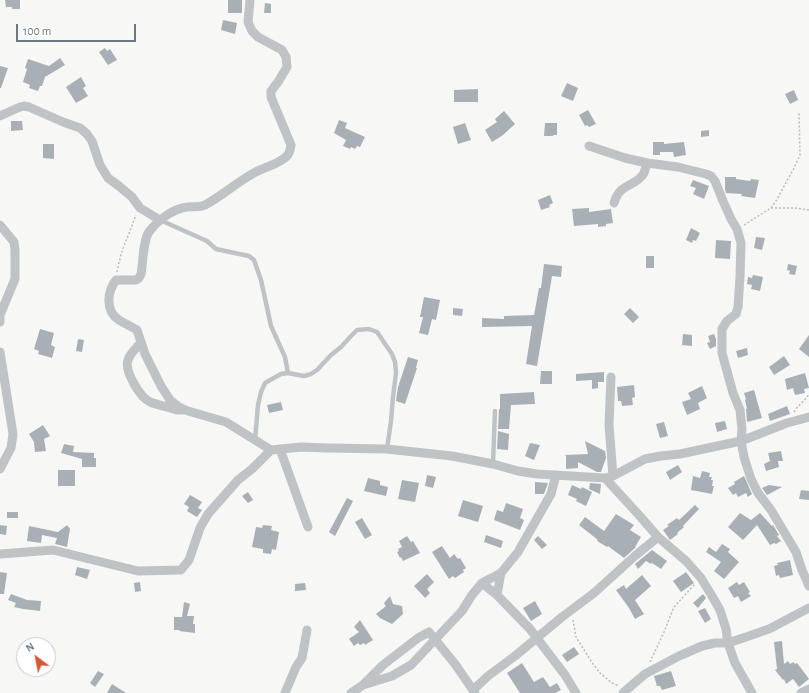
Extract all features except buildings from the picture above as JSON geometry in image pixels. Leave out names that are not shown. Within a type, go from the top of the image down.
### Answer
[{"type":"street","points":[[250,0],[248,22],[252,31],[258,37],[282,50],[286,56],[287,66],[271,91],[271,97],[291,145],[290,151],[277,163],[254,173],[203,206],[186,207],[164,216],[148,233],[145,245],[142,274],[136,280],[116,280],[111,286],[109,307],[114,316],[136,330],[138,333],[145,354],[161,386],[170,400],[179,407],[188,411],[226,422],[255,440],[275,450],[308,527]]},
{"type":"street","points":[[0,116],[24,106],[29,106],[63,122],[80,128],[92,141],[100,165],[108,178],[132,197],[140,208],[160,220]]},
{"type":"street","points":[[589,146],[625,158],[646,163],[678,167],[706,174],[711,176],[715,181],[728,213],[737,229],[741,243],[738,307],[736,314],[727,321],[722,329],[721,340],[722,353],[733,393],[740,410],[742,429],[741,441],[744,457],[751,479],[758,493],[771,510],[796,552],[809,586]]},
{"type":"street","points":[[614,203],[616,195],[622,189],[638,180],[644,172],[646,163]]},
{"type":"street","points":[[0,225],[14,242],[15,250],[15,279],[0,315],[0,322]]},
{"type":"street","points":[[141,342],[127,362],[130,377],[141,394],[149,401],[177,410],[188,411]]},
{"type":"street","points":[[0,352],[13,434],[11,448],[0,469]]},
{"type":"street","points":[[611,376],[609,477],[658,537],[686,561],[712,596],[720,610],[726,629],[728,643],[735,663],[752,693]]},
{"type":"street","points":[[0,554],[53,550],[138,571],[181,570],[189,560],[200,528],[208,514],[238,480],[275,450],[301,447],[387,449],[452,456],[493,464],[518,471],[556,475],[609,477],[645,459],[680,454],[741,441],[786,423],[809,417]]},
{"type":"street","points":[[363,685],[392,676],[411,665],[462,611],[482,583],[501,573],[518,552],[550,494],[556,475]]},
{"type":"street","points":[[351,693],[363,685],[383,665],[418,638],[427,633],[430,633],[455,664],[474,692],[488,676],[594,593],[658,537]]},
{"type":"street","points":[[497,595],[501,573]]},
{"type":"street","points":[[482,583],[497,595],[530,629],[565,675],[576,693]]},
{"type":"street","points":[[624,692],[645,674],[679,656],[715,642],[728,643],[769,629],[809,608]]},
{"type":"street","points":[[285,693],[302,658],[307,630]]},
{"type":"street","points":[[802,693],[809,689]]},
{"type":"lane","points":[[160,220],[207,241],[216,249],[249,256],[254,260],[261,280],[271,326],[285,357],[288,373]]},
{"type":"lane","points":[[255,440],[258,404],[261,392],[266,383],[281,374],[288,373],[304,376],[311,374],[357,330],[369,329],[377,332],[392,354],[395,362],[396,373],[392,397],[392,421],[387,449]]},
{"type":"lane","points":[[493,464],[495,411]]},
{"type":"path","points":[[737,229],[771,208],[776,201],[800,155],[799,113]]},
{"type":"path","points":[[116,280],[121,254],[140,208]]},
{"type":"path","points":[[771,208],[795,208],[809,210]]},
{"type":"path","points":[[786,423],[796,408],[809,394]]},
{"type":"path","points":[[645,674],[674,607],[700,578]]},
{"type":"path","points":[[572,609],[576,637],[600,673],[624,692]]}]
